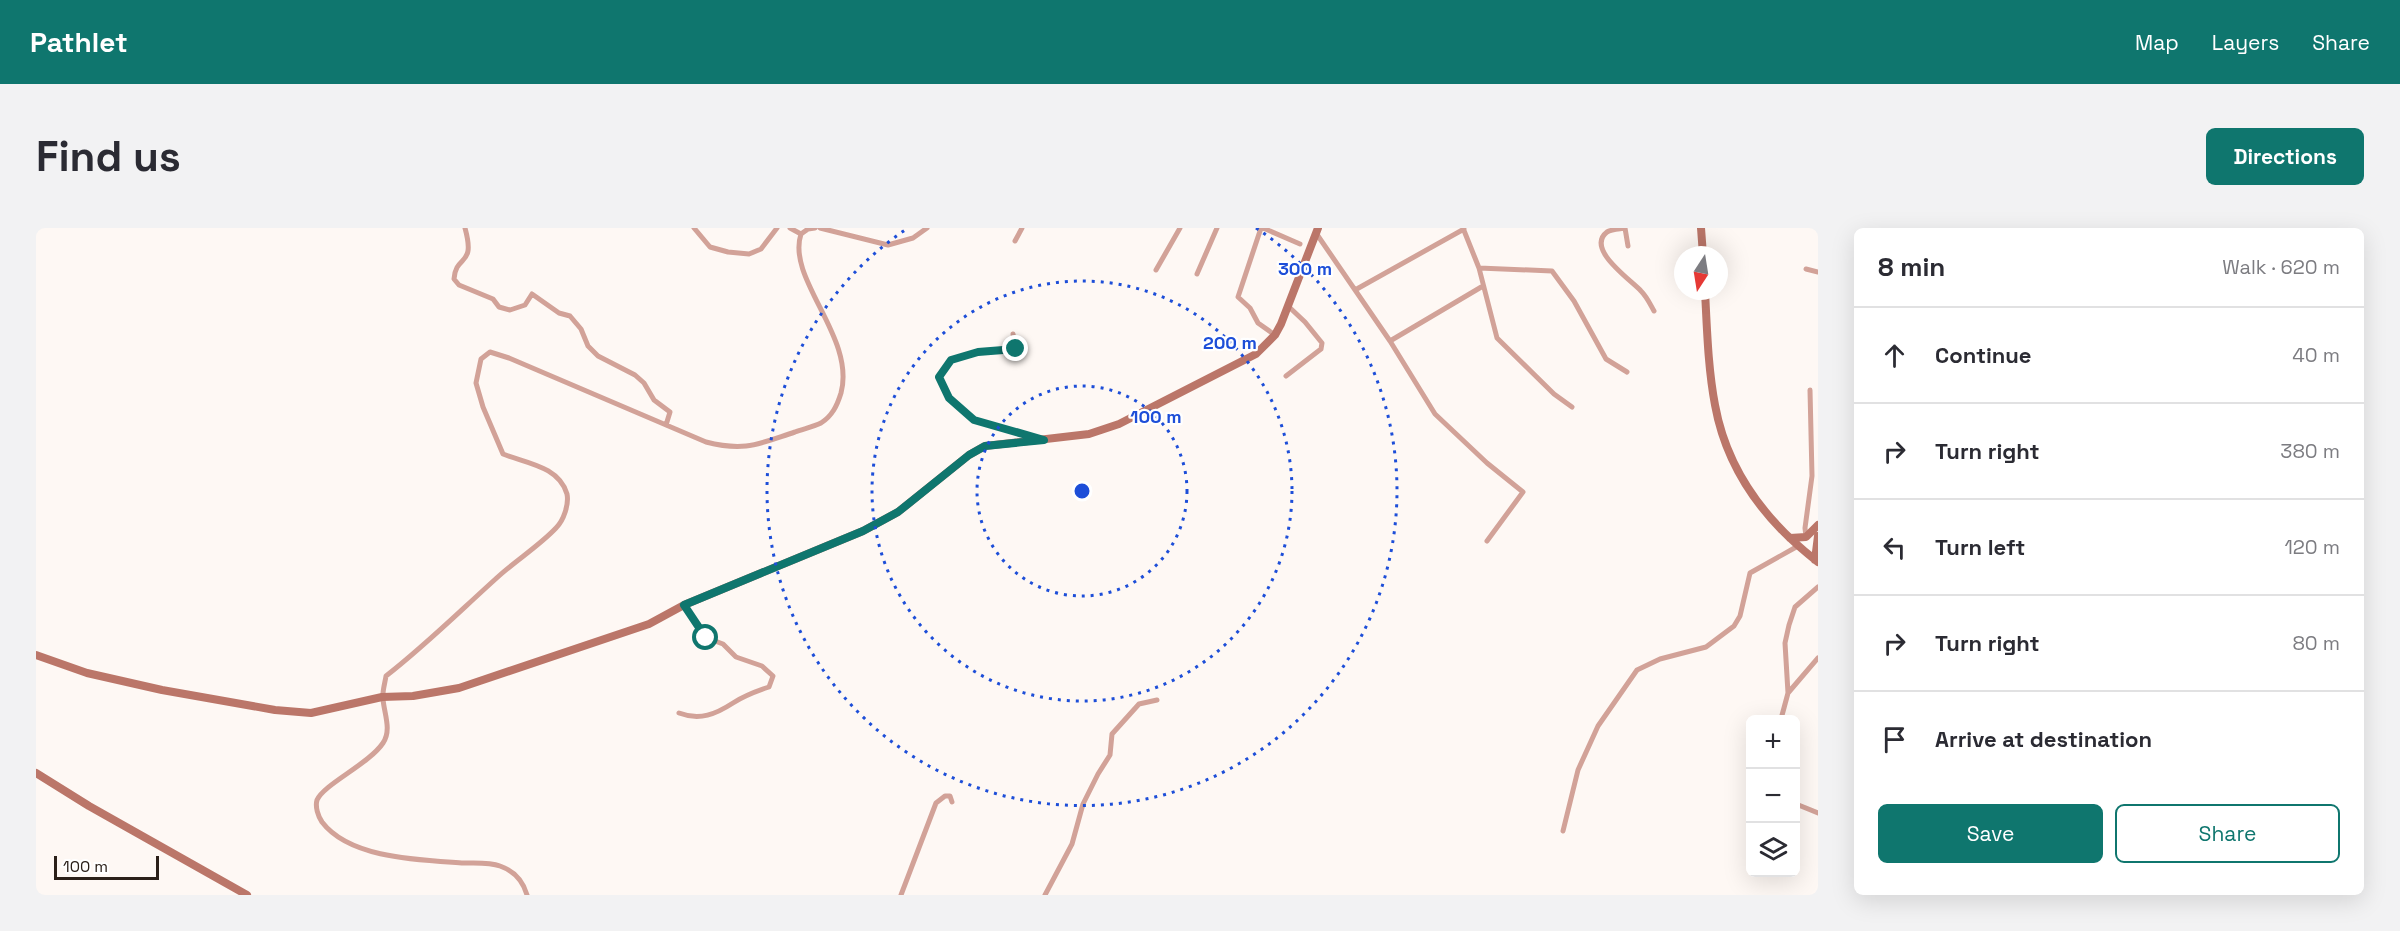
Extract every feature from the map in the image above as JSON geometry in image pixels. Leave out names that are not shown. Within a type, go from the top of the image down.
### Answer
[{"type":"main road","points":[[1701,228],[1702,246]]},
{"type":"main road","points":[[36,655],[87,673],[162,690],[275,710],[311,713],[382,698],[413,696],[459,688],[649,624],[684,605],[863,531],[898,512],[969,455],[985,446],[1089,434],[1119,424],[1256,354],[1275,335],[1317,230]]},
{"type":"main road","points":[[1705,300],[1708,352],[1715,406],[1728,449],[1747,488],[1760,507],[1798,546],[1817,560]]},
{"type":"main road","points":[[1790,538],[1806,537],[1818,525]]},
{"type":"main road","points":[[1817,560],[1818,536]]},
{"type":"main road","points":[[36,773],[89,806],[247,895]]},
{"type":"street","points":[[465,228],[470,252],[466,260],[454,272],[454,279],[459,285],[493,299],[499,307],[510,310],[525,305],[532,294],[559,312],[570,316],[581,329],[588,346],[598,356],[626,369],[644,383],[654,400],[670,412],[666,425]]},
{"type":"street","points":[[694,228],[710,247],[749,255],[761,249],[777,228]]},
{"type":"street","points":[[790,228],[801,234]]},
{"type":"street","points":[[527,895],[524,886],[515,875],[499,865],[412,858],[366,851],[345,841],[323,823],[317,813],[317,801],[323,792],[369,759],[384,742],[387,731],[382,698],[386,676],[411,657],[500,574],[557,527],[566,509],[567,495],[563,485],[551,472],[503,454],[483,407],[476,383],[480,359],[490,352],[508,358],[706,442],[725,447],[746,448],[820,423],[831,415],[838,405],[843,384],[843,365],[837,344],[798,254],[801,234],[808,229],[815,228]]},
{"type":"street","points":[[820,228],[888,245],[914,238],[927,228]]},
{"type":"street","points":[[1015,241],[1022,228]]},
{"type":"street","points":[[1156,270],[1180,228]]},
{"type":"street","points":[[1197,274],[1217,228]]},
{"type":"street","points":[[1275,335],[1258,323],[1250,308],[1238,297],[1262,228],[1300,244]]},
{"type":"street","points":[[1355,290],[1463,228],[1479,268],[1497,338],[1554,394],[1572,407]]},
{"type":"street","points":[[1628,246],[1625,228],[1609,231],[1603,236],[1601,245],[1604,254],[1644,293],[1654,311]]},
{"type":"street","points":[[1317,230],[1435,414],[1487,463],[1523,492],[1487,541]]},
{"type":"street","points":[[1479,268],[1552,271],[1574,301],[1606,359],[1627,372]]},
{"type":"street","points":[[1806,269],[1818,272]]},
{"type":"street","points":[[1390,341],[1483,285]]},
{"type":"street","points":[[1286,376],[1321,349],[1322,343],[1288,306]]},
{"type":"street","points":[[1013,334],[1016,349],[978,352],[951,360],[939,377],[949,398],[974,420],[1044,440]]},
{"type":"street","points":[[1806,537],[1805,528],[1812,476],[1810,390]]},
{"type":"street","points":[[1563,831],[1578,770],[1598,726],[1637,670],[1660,660],[1706,647],[1734,626],[1740,616],[1750,573],[1798,546]]},
{"type":"street","points":[[1782,715],[1788,693],[1785,643],[1789,625],[1796,607],[1818,587]]},
{"type":"street","points":[[679,713],[688,717],[723,711],[733,703],[769,687],[773,675],[762,666],[736,657],[723,644],[706,638],[684,605]]},
{"type":"street","points":[[1788,693],[1818,658]]},
{"type":"street","points":[[1045,895],[1072,844],[1083,804],[1110,755],[1113,734],[1139,704],[1157,700]]},
{"type":"street","points":[[901,895],[904,881],[927,832],[936,803],[945,796],[950,796],[952,802]]},
{"type":"street","points":[[1800,806],[1818,813]]},
{"type":"route","points":[[706,638],[684,605],[863,531],[898,512],[969,455],[985,446],[1044,440],[974,420],[949,398],[939,377],[951,360],[978,352],[1016,349]]}]
